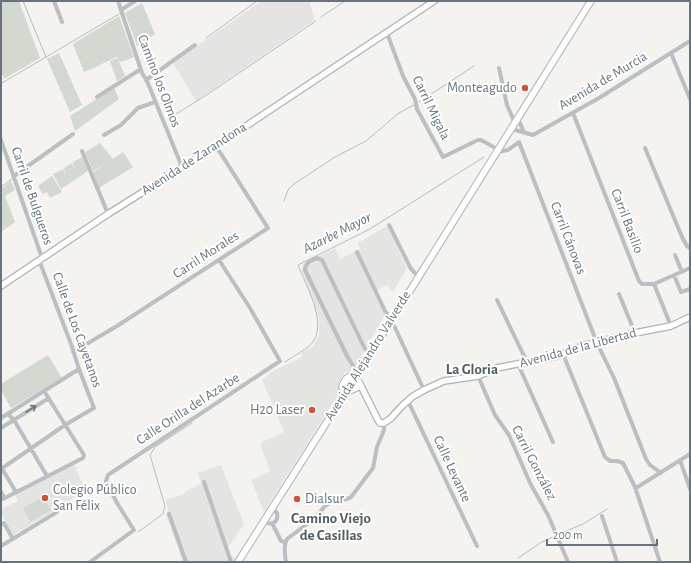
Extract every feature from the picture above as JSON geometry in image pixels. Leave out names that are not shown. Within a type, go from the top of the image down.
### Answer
[{"type":"main road","points":[[512,129],[591,1]]},
{"type":"main road","name":"Avenida Alejandro Valverde","points":[[239,561],[512,129]]},
{"type":"main road","points":[[346,391],[355,389],[360,384],[356,374]]},
{"type":"street","points":[[54,1],[62,22]]},
{"type":"street","name":"Camino los Olmos","points":[[118,1],[141,69],[182,167]]},
{"type":"street","points":[[121,10],[134,1]]},
{"type":"street","name":"Avenida de Zarandona","points":[[1,286],[108,214],[216,146],[387,32],[426,3],[434,1]]},
{"type":"street","name":"Carril Migala","points":[[387,32],[403,76],[415,99],[417,109],[443,157],[478,140],[481,140],[498,151]]},
{"type":"street","name":"Avenida de Murcia","points":[[525,134],[532,136],[690,41]]},
{"type":"street","points":[[146,80],[195,45]]},
{"type":"street","points":[[671,53],[690,100]]},
{"type":"street","points":[[499,68],[507,105],[525,134]]},
{"type":"street","points":[[97,97],[141,69]]},
{"type":"street","points":[[104,136],[121,125],[138,108],[155,102]]},
{"type":"street","name":"Carril Basilio","points":[[573,112],[639,281],[642,284],[654,284]]},
{"type":"street","points":[[512,129],[525,134]]},
{"type":"street","points":[[14,176],[73,134]]},
{"type":"street","name":"Carril de Bulgueros","points":[[1,140],[41,259]]},
{"type":"street","name":"Carril Cánovas","points":[[498,151],[508,150],[519,142],[597,343],[614,378],[646,459],[650,465],[660,473]]},
{"type":"street","name":"Carril Morales","points":[[73,352],[117,326],[268,228],[216,146]]},
{"type":"street","points":[[645,148],[682,237],[687,246],[690,248]]},
{"type":"street","points":[[82,151],[108,214]]},
{"type":"street","points":[[389,224],[411,269],[418,276]]},
{"type":"street","points":[[357,252],[385,311],[392,319],[424,390]]},
{"type":"street","points":[[675,255],[682,272]]},
{"type":"street","points":[[356,374],[305,270],[305,265],[309,261],[317,258],[322,260],[366,349],[370,353]]},
{"type":"street","name":"Calle de Los Cayetanos","points":[[41,259],[78,369],[94,408],[65,425]]},
{"type":"street","name":"Calle Orilla del Azarbe","points":[[90,562],[134,530],[117,503],[106,480],[108,475],[280,362],[250,308],[218,260]]},
{"type":"street","points":[[671,326],[654,284],[690,268]]},
{"type":"street","points":[[674,275],[681,292],[690,289]]},
{"type":"street","points":[[620,294],[635,333]]},
{"type":"street","points":[[497,300],[527,362]]},
{"type":"street","name":"Avenida de la Libertad","points":[[384,423],[408,401],[424,390],[444,381],[478,376],[497,368],[563,354],[582,346],[671,326],[690,316]]},
{"type":"street","points":[[563,354],[604,457],[610,461],[623,463],[636,488],[660,562]]},
{"type":"street","points":[[518,364],[553,442]]},
{"type":"street","points":[[1,418],[78,369]]},
{"type":"street","name":"Carril González","points":[[478,376],[495,415],[509,435],[531,485],[548,515],[568,562]]},
{"type":"street","points":[[286,562],[285,542],[287,539],[315,518],[325,506],[331,502],[347,499],[373,468],[377,447],[384,430],[384,423],[380,423],[378,420],[360,384]]},
{"type":"street","points":[[355,389],[363,391]]},
{"type":"street","points":[[1,492],[2,499],[83,458],[84,455],[44,391]]},
{"type":"street","points":[[1,428],[49,398]]},
{"type":"street","name":"Calle Levante","points":[[408,401],[477,546]]},
{"type":"street","points":[[8,414],[14,420],[47,476]]},
{"type":"street","points":[[16,492],[1,468],[65,425]]},
{"type":"street","points":[[636,488],[690,454]]},
{"type":"street","points":[[680,460],[690,489]]},
{"type":"street","points":[[204,482],[232,562]]},
{"type":"street","points":[[264,521],[267,523],[272,523],[277,520],[278,515],[272,508]]},
{"type":"street","points":[[1,546],[57,512]]},
{"type":"street","points":[[169,514],[186,562]]},
{"type":"street","points":[[602,516],[617,562]]},
{"type":"street","points":[[272,523],[281,541],[285,542]]},
{"type":"street","points":[[1,525],[4,524],[14,539]]},
{"type":"shaded area","points":[[1,1],[19,1],[40,58],[4,79],[1,72]]},
{"type":"shaded area","points":[[261,1],[309,1],[315,20],[196,101],[173,63]]},
{"type":"shaded area","points":[[142,3],[155,34],[137,46],[125,13]]},
{"type":"shaded area","points":[[119,16],[134,57],[121,62],[118,59],[125,76],[117,81],[110,61],[118,58],[117,57],[84,72],[73,44]]},
{"type":"shaded area","points":[[59,53],[82,105],[70,112],[47,59]]},
{"type":"shaded area","points":[[114,88],[119,99],[75,131],[70,116]]},
{"type":"shaded area","points":[[100,143],[113,159],[123,152],[133,167],[99,188],[93,172],[110,161],[93,171],[85,152]]},
{"type":"shaded area","points":[[82,157],[88,171],[61,189],[53,174],[63,169],[66,175],[64,168],[72,163],[75,170],[73,162]]},
{"type":"shaded area","points":[[52,176],[62,192],[50,198],[47,192],[43,194],[38,186]]},
{"type":"shaded area","points":[[11,181],[15,190],[5,196],[15,222],[1,232],[1,189]]},
{"type":"shaded area","points":[[387,226],[407,268],[393,292],[387,285],[374,291],[385,315],[353,371],[349,373],[345,372],[338,384],[340,390],[336,398],[264,512],[251,480],[270,471],[260,443],[284,432],[262,380],[273,371],[302,357],[301,353],[314,345],[319,335],[319,319],[302,271],[303,264],[335,248],[340,259],[360,249],[358,243]]},
{"type":"shaded area","points":[[48,355],[62,378],[11,408],[1,390],[1,384]]},
{"type":"shaded area","name":"Colegio Público San Félix","points":[[74,464],[85,489],[61,507],[13,535],[1,512],[1,509],[18,501],[15,494]]},
{"type":"shaded area","points":[[221,465],[244,524],[228,547],[230,555],[235,558],[233,562],[183,562],[166,515],[168,510],[166,501],[167,499],[185,494],[184,492],[201,484],[198,473]]},
{"type":"shaded area","points":[[43,497],[51,510],[30,522],[23,508]]},
{"type":"waterway","points":[[23,1],[46,57]]},
{"type":"waterway","points":[[206,38],[257,1]]},
{"type":"waterway","points":[[321,17],[345,1]]},
{"type":"waterway","points":[[2,83],[119,14]]},
{"type":"waterway","points":[[168,119],[208,94],[316,21]]},
{"type":"waterway","points":[[419,102],[474,66]]},
{"type":"waterway","points":[[284,201],[288,190],[294,184],[335,157],[366,141],[399,113],[414,105]]},
{"type":"waterway","name":"Azarbe Mayor","points":[[285,362],[311,344],[317,334],[317,314],[298,265],[370,229],[484,157]]},
{"type":"waterway","points":[[1,187],[12,179]]},
{"type":"waterway","name":"Azarbe Mayor","points":[[138,532],[163,514],[165,506],[150,455],[155,447],[192,423]]},
{"type":"waterway","points":[[559,534],[583,524],[607,509]]},
{"type":"waterway","points":[[518,558],[542,542],[555,536]]},
{"type":"place","name":"Monteagudo","points":[[525,88]]},
{"type":"place","name":"H20 Laser","points":[[312,410]]},
{"type":"place","name":"Colegio Público San Félix","points":[[45,498]]},
{"type":"place","name":"Dialsur","points":[[297,499]]},
{"type":"district","name":"La Gloria","points":[[472,369]]},
{"type":"district","name":"Camino Viejo de Casillas","points":[[331,526]]}]
